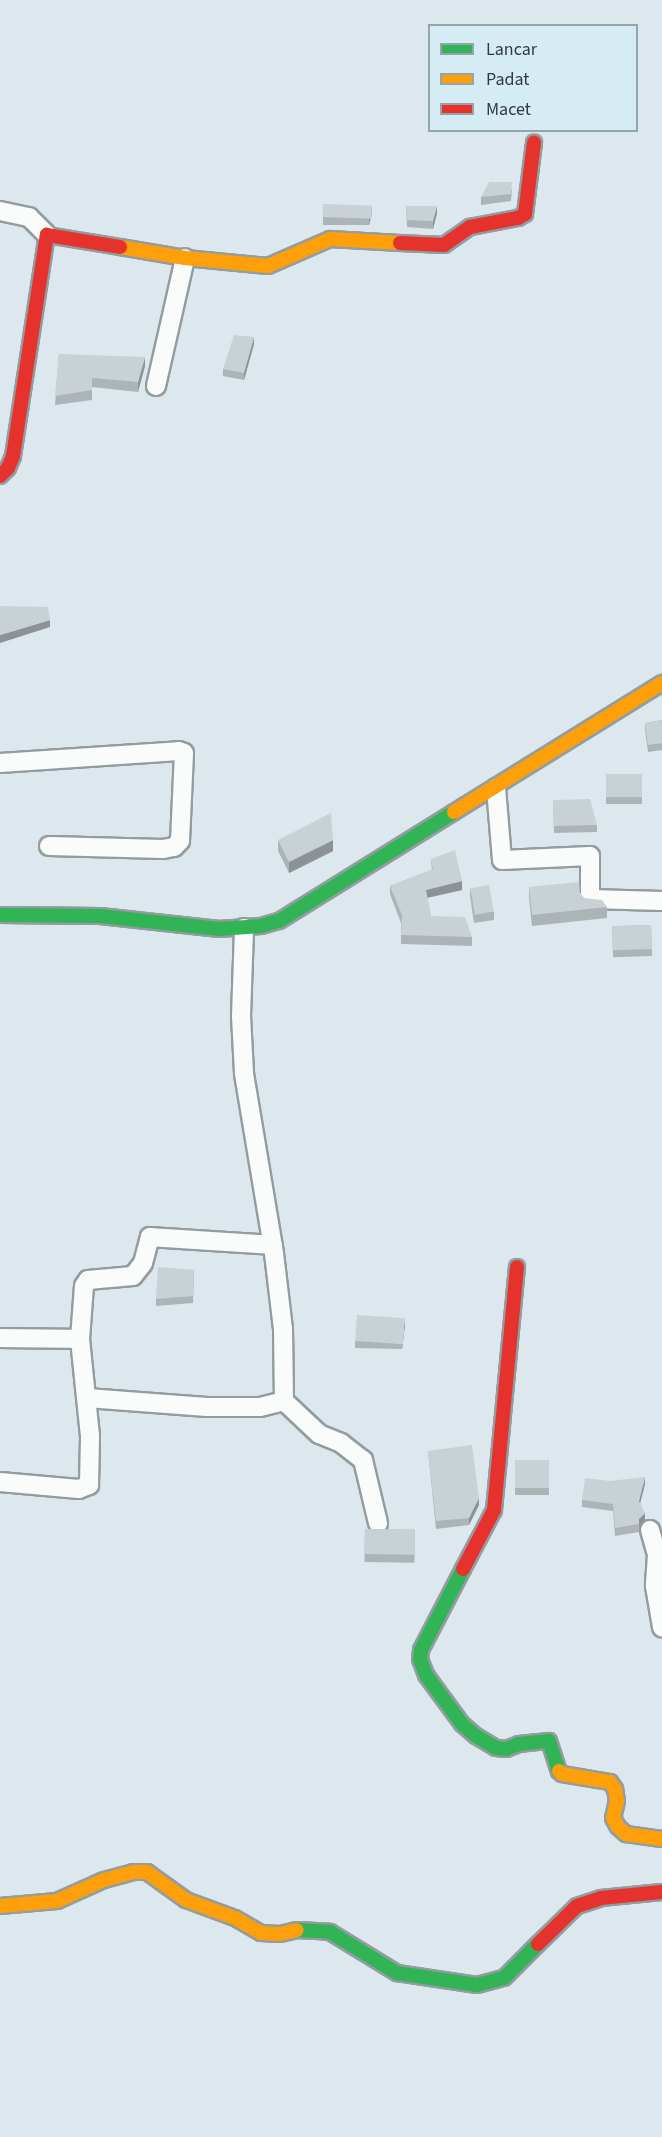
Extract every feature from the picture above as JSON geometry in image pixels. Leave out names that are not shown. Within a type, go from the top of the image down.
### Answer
[{"type":"street","points":[[0,212],[29,217],[47,235],[185,258],[273,266],[330,238],[444,245],[470,227],[518,218],[525,214],[534,143]]},
{"type":"street","points":[[0,476],[8,468],[13,456],[47,235]]},
{"type":"street","points":[[156,386],[185,258]]},
{"type":"street","points":[[0,915],[100,916],[219,929],[261,926],[286,917],[662,683]]},
{"type":"street","points":[[0,763],[178,751],[184,753],[186,758],[180,841],[174,847],[163,849],[49,846]]},
{"type":"street","points":[[496,788],[502,860],[590,856],[590,899],[662,901]]},
{"type":"street","points":[[244,928],[241,1016],[244,1073],[273,1245],[282,1329],[284,1401],[319,1434],[341,1443],[363,1460],[378,1523]]},
{"type":"street","points":[[0,1482],[79,1489],[89,1485],[91,1456],[80,1340],[83,1292],[88,1280],[133,1276],[143,1263],[150,1237],[273,1245]]},
{"type":"street","points":[[517,1267],[494,1510],[420,1650],[420,1659],[426,1675],[440,1696],[462,1724],[476,1736],[496,1748],[506,1749],[519,1744],[549,1741],[552,1744],[557,1769],[562,1774],[610,1782],[615,1789],[617,1801],[613,1818],[626,1834],[662,1839]]},
{"type":"street","points":[[0,1338],[80,1340]]},
{"type":"street","points":[[87,1398],[207,1407],[260,1407],[284,1401]]},
{"type":"street","points":[[651,1530],[657,1555],[655,1584],[662,1627]]},
{"type":"street","points":[[0,1906],[57,1901],[104,1880],[133,1872],[147,1872],[186,1900],[235,1918],[261,1933],[280,1934],[304,1929],[324,1931],[345,1940],[384,1968],[397,1973],[477,1985],[504,1978],[566,1914],[577,1906],[601,1898],[640,1896],[662,1892]]},
{"type":"building","points":[[489,182],[512,182],[511,194],[481,197]]},
{"type":"building","points":[[323,204],[372,206],[372,219],[323,217]]},
{"type":"building","points":[[406,206],[437,206],[433,221],[407,220]]},
{"type":"building","points":[[234,335],[254,337],[244,373],[223,369]]},
{"type":"building","points":[[59,354],[145,357],[138,382],[92,378],[92,390],[55,396]]},
{"type":"building","points":[[0,606],[48,607],[50,620],[0,635]]},
{"type":"building","points":[[662,720],[662,743],[648,745],[645,723]]},
{"type":"building","points":[[606,774],[642,774],[642,797],[606,797]]},
{"type":"building","points":[[590,799],[597,825],[554,826],[553,800]]},
{"type":"building","points":[[331,813],[333,840],[289,862],[278,840]]},
{"type":"building","points":[[455,850],[462,881],[426,890],[431,916],[465,917],[472,937],[401,935],[402,915],[390,886],[433,869],[431,859]]},
{"type":"building","points":[[579,882],[580,893],[584,898],[602,900],[607,907],[532,915],[529,887]]},
{"type":"building","points":[[489,885],[494,912],[475,915],[470,888]]},
{"type":"building","points":[[651,925],[652,949],[613,950],[612,926]]},
{"type":"building","points":[[158,1267],[194,1270],[193,1296],[156,1299]]},
{"type":"building","points":[[357,1315],[405,1318],[403,1344],[355,1341]]},
{"type":"building","points":[[472,1445],[479,1498],[469,1518],[436,1521],[428,1451]]},
{"type":"building","points":[[515,1460],[549,1460],[549,1488],[515,1488]]},
{"type":"building","points":[[645,1477],[639,1501],[645,1513],[639,1519],[639,1524],[615,1528],[613,1504],[582,1500],[585,1478],[610,1481]]},
{"type":"building","points":[[365,1529],[415,1530],[415,1555],[365,1554]]},
{"type":"traffic: fast","points":[[0,915],[100,916],[219,929],[261,926],[279,921],[454,812]]},
{"type":"traffic: fast","points":[[463,1569],[421,1650],[420,1659],[426,1675],[462,1724],[476,1736],[496,1748],[506,1749],[519,1744],[549,1741],[559,1771]]},
{"type":"traffic: fast","points":[[297,1930],[330,1932],[397,1973],[477,1985],[504,1978],[538,1944]]},
{"type":"traffic: slow","points":[[120,247],[185,258],[268,266],[330,239],[400,243]]},
{"type":"traffic: slow","points":[[454,812],[662,683]]},
{"type":"traffic: slow","points":[[559,1771],[562,1774],[610,1782],[615,1789],[617,1801],[613,1818],[618,1827],[626,1834],[662,1839]]},
{"type":"traffic: slow","points":[[0,1906],[57,1901],[104,1880],[133,1872],[147,1872],[186,1900],[235,1918],[261,1933],[280,1934],[297,1930]]},
{"type":"traffic: jam","points":[[400,243],[444,245],[470,227],[518,218],[525,214],[534,143]]},
{"type":"traffic: jam","points":[[0,476],[8,468],[13,456],[47,235],[120,247]]},
{"type":"traffic: jam","points":[[463,1569],[494,1510],[517,1267]]},
{"type":"traffic: jam","points":[[538,1944],[577,1906],[601,1898],[662,1892]]}]
